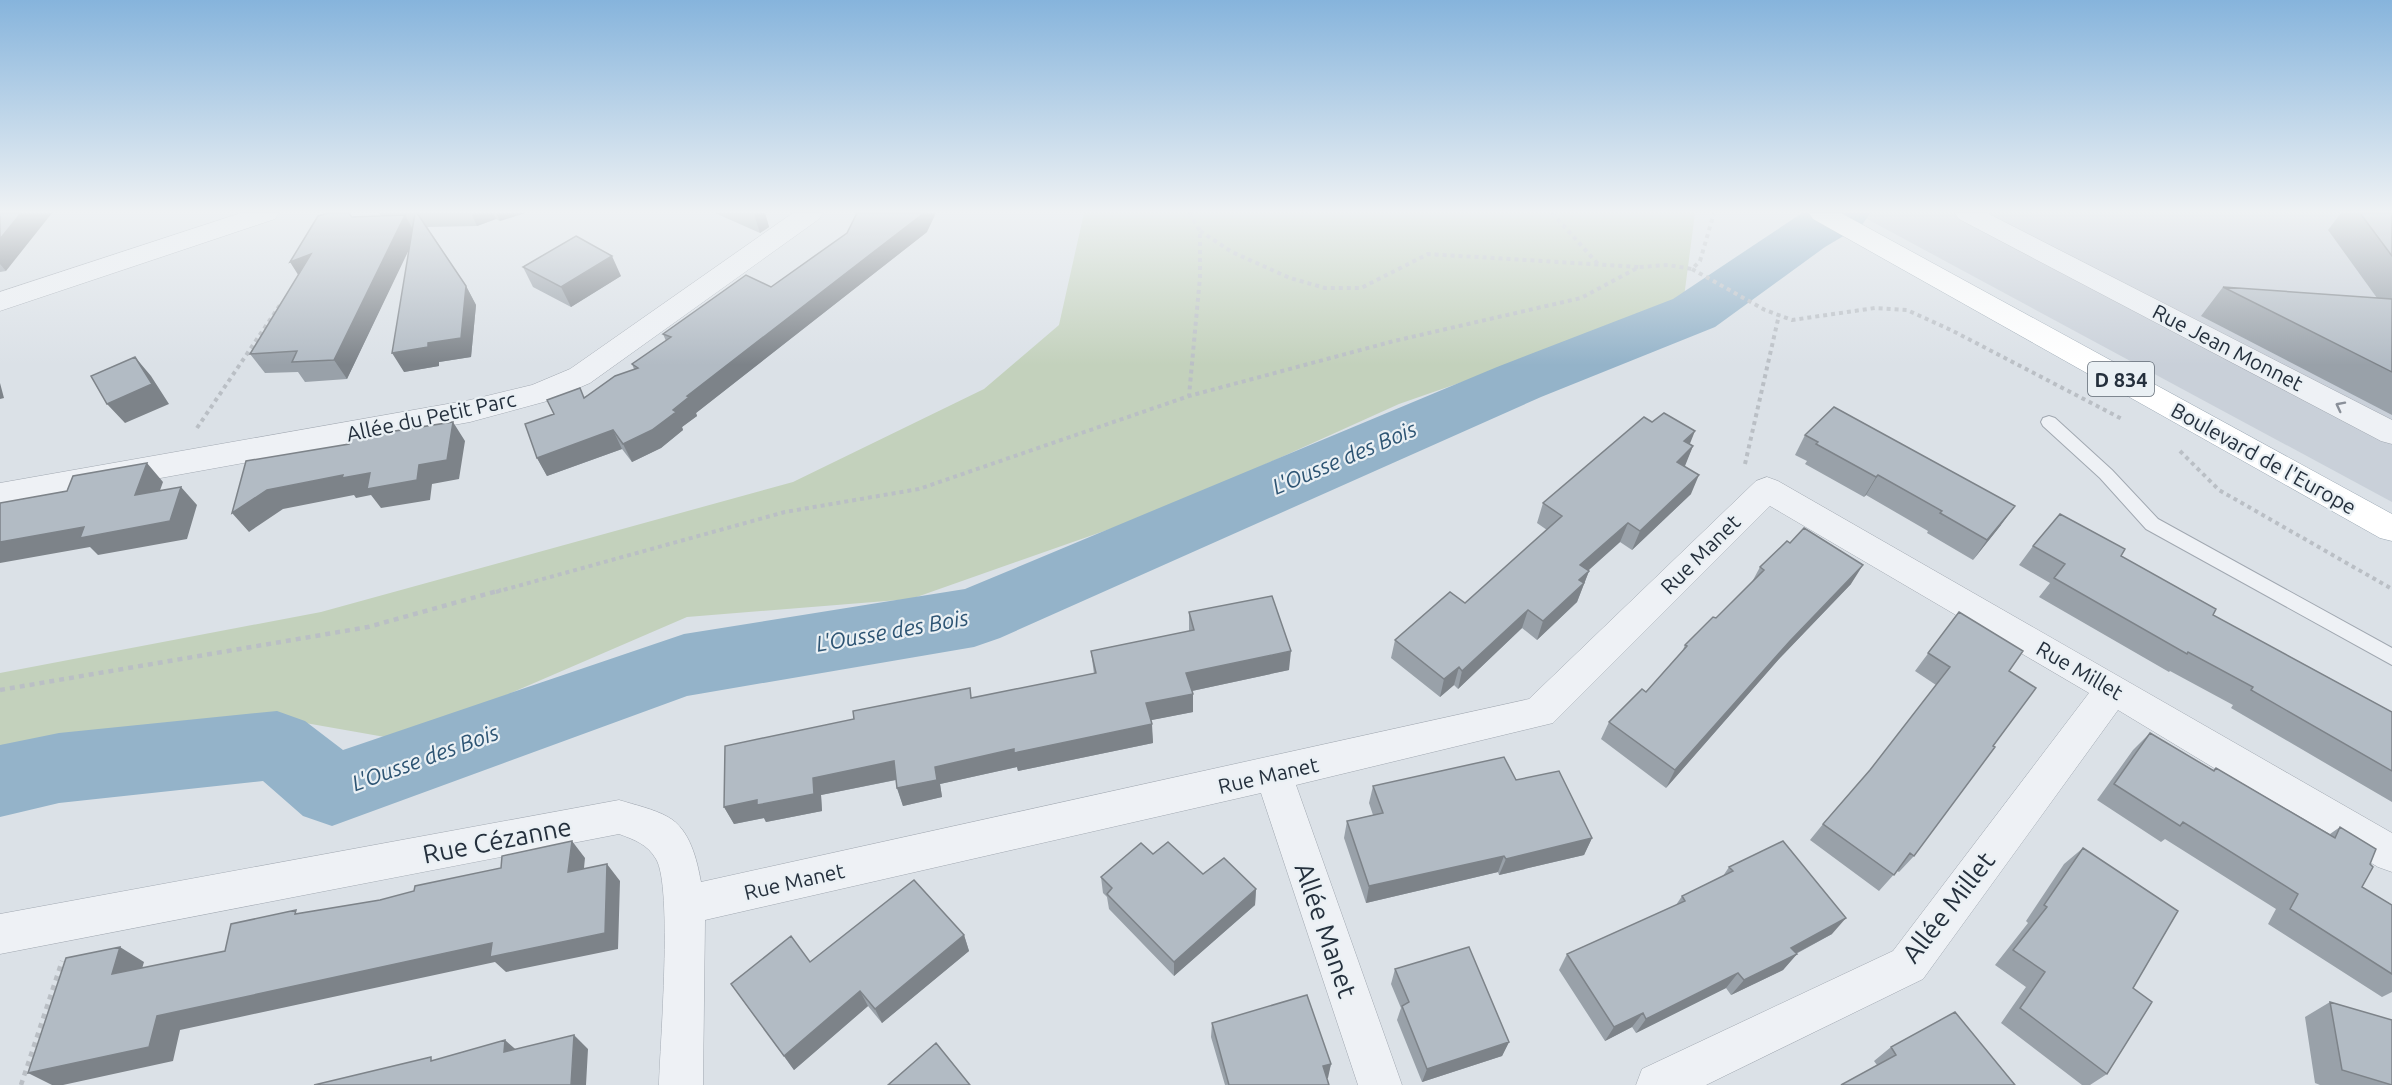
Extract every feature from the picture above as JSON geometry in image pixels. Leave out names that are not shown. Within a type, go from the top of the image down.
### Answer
[{"type":"main road","name":"Boulevard de l'Europe","points":[[1914,264],[2392,529]]},
{"type":"street","points":[[0,302],[115,264]]},
{"type":"street","name":"Allée du Petit Parc","points":[[0,495],[470,411],[540,393],[580,376],[739,264]]},
{"type":"street","name":"Rue Jean Monnet","points":[[2066,264],[2392,433]]},
{"type":"street","name":"Rue Millet","points":[[1767,489],[2113,688],[2392,854]]},
{"type":"street","name":"Rue Manet","points":[[685,905],[1540,712],[1767,489]]},
{"type":"street","name":"Allée Millet","points":[[1658,1085],[1908,965],[2113,688]]},
{"type":"street","name":"Allée Manet","points":[[1273,774],[1380,1085]]},
{"type":"street","name":"Rue Cézanne","points":[[0,934],[619,817],[656,830],[676,854],[685,905],[681,1085]]},
{"type":"lane","points":[[2049,422],[2106,474],[2152,524],[2392,657]]},
{"type":"path","points":[[1189,396],[1200,264]]},
{"type":"path","points":[[1258,264],[1290,278],[1325,288],[1361,288],[1411,264]]},
{"type":"path","points":[[1564,264],[1639,267],[1668,265],[1692,269],[1765,310]]},
{"type":"path","points":[[1692,269],[1697,264]]},
{"type":"path","points":[[0,690],[368,627],[785,512],[920,489],[1189,396],[1394,341],[1581,298],[1639,267]]},
{"type":"path","points":[[196,430],[287,296]]},
{"type":"path","points":[[1767,489],[1745,465],[1779,315]]},
{"type":"path","points":[[21,1085],[77,918]]},
{"type":"shaded area","points":[[1950,264],[2392,264],[2392,502]]},
{"type":"green space","points":[[1073,264],[1688,264],[1683,305],[1399,404],[1164,510],[911,599],[687,617],[402,740],[277,718],[0,768],[0,673],[321,612],[793,482],[984,389],[1059,325]]},
{"type":"building","points":[[305,264],[381,264],[334,360],[292,362],[297,351],[250,354]]},
{"type":"building","points":[[407,264],[451,264],[466,286],[461,338],[428,343],[428,347],[392,353]]},
{"type":"building","points":[[529,264],[599,264],[561,287],[523,267]]},
{"type":"building","points":[[804,264],[858,264],[687,396],[689,397],[673,410],[676,412],[652,430],[623,444],[613,430],[537,458],[525,424],[554,414],[547,400],[580,388],[584,398],[615,376],[638,368],[632,364],[671,337],[663,334],[746,275],[771,287]]},
{"type":"building","points":[[2223,287],[2392,299],[2392,372]]},
{"type":"building","points":[[135,357],[152,384],[107,404],[91,376]]},
{"type":"building","points":[[1834,407],[2015,506],[1987,540],[1940,513],[1942,511],[1816,444],[1818,442],[1805,435]]},
{"type":"building","points":[[1664,413],[1695,431],[1684,441],[1693,446],[1677,462],[1699,475],[1640,531],[1628,523],[1580,565],[1589,571],[1579,580],[1584,583],[1543,621],[1528,610],[1462,671],[1459,667],[1444,679],[1395,640],[1450,592],[1465,603],[1562,516],[1543,503],[1644,417],[1652,422]]},
{"type":"building","points":[[453,422],[447,460],[419,465],[417,480],[367,489],[370,473],[342,478],[343,475],[267,490],[232,513],[246,461],[349,444],[350,438]]},
{"type":"building","points":[[147,463],[135,495],[181,487],[170,521],[80,538],[84,527],[0,542],[0,503],[67,491],[73,476]]},
{"type":"building","points":[[2060,514],[2125,549],[2121,556],[2216,609],[2213,615],[2392,712],[2392,771],[2251,690],[2253,687],[2188,652],[2187,654],[2054,578],[2065,564],[2033,546]]},
{"type":"building","points":[[1804,528],[1863,565],[1790,641],[1675,770],[1609,722],[1642,689],[1646,692],[1687,646],[1685,645],[1764,570],[1760,567],[1787,541],[1790,543]]},
{"type":"building","points":[[1272,596],[1291,651],[1186,673],[1193,694],[1146,703],[1152,724],[1014,753],[1014,749],[935,767],[937,780],[897,788],[894,761],[813,778],[814,794],[757,805],[757,800],[724,807],[725,746],[854,719],[853,711],[970,688],[971,698],[1096,673],[1091,651],[1194,630],[1189,612]]},
{"type":"building","points":[[1959,612],[2023,651],[2009,671],[2036,688],[1914,856],[1910,853],[1894,875],[1823,824],[1870,770],[1950,667],[1928,653]]},
{"type":"building","points":[[2150,733],[2214,771],[2216,768],[2335,838],[2340,827],[2376,849],[2370,864],[2373,867],[2362,887],[2392,905],[2392,974],[2290,909],[2298,894],[2183,822],[2180,826],[2114,784]]},
{"type":"building","points":[[1504,757],[1516,780],[1559,771],[1592,838],[1506,859],[1504,856],[1369,886],[1347,821],[1383,813],[1373,786]]},
{"type":"building","points":[[572,841],[568,872],[607,864],[605,933],[490,957],[492,943],[157,1016],[149,1047],[28,1073],[66,958],[120,947],[112,974],[225,951],[231,924],[296,910],[295,914],[380,900],[414,891],[415,886],[501,868],[502,856]]},
{"type":"building","points":[[1783,841],[1846,918],[1791,948],[1797,954],[1744,980],[1738,973],[1646,1019],[1643,1013],[1614,1027],[1567,954],[1685,901],[1682,896],[1733,871],[1729,867]]},
{"type":"building","points":[[1168,842],[1203,874],[1224,858],[1256,889],[1174,962],[1107,894],[1112,888],[1101,877],[1141,843],[1153,854]]},
{"type":"building","points":[[2083,848],[2178,911],[2133,988],[2152,1002],[2107,1074],[2020,1008],[2045,972],[2013,950],[2047,907],[2044,905]]},
{"type":"building","points":[[914,880],[964,935],[875,1009],[860,991],[784,1056],[731,984],[791,936],[810,962]]},
{"type":"building","points":[[1469,947],[1509,1042],[1427,1069],[1402,1006],[1409,1002],[1395,969]]},
{"type":"building","points":[[1307,995],[1331,1064],[1323,1066],[1329,1085],[1229,1085],[1212,1023]]},
{"type":"building","points":[[2330,1002],[2392,1020],[2392,1085],[2342,1070]]},
{"type":"building","points":[[1955,1012],[2015,1085],[1841,1085],[1896,1055],[1891,1047]]},
{"type":"building","points":[[574,1035],[571,1085],[314,1085],[431,1057],[431,1061],[505,1040],[504,1052]]},
{"type":"building","points":[[936,1043],[970,1085],[888,1085]]},
{"type":"waterway","name":"L'Ousse des Bois","points":[[0,781],[59,768],[277,745],[332,790],[684,665],[974,617],[1519,382],[1694,313],[1764,264]]}]
